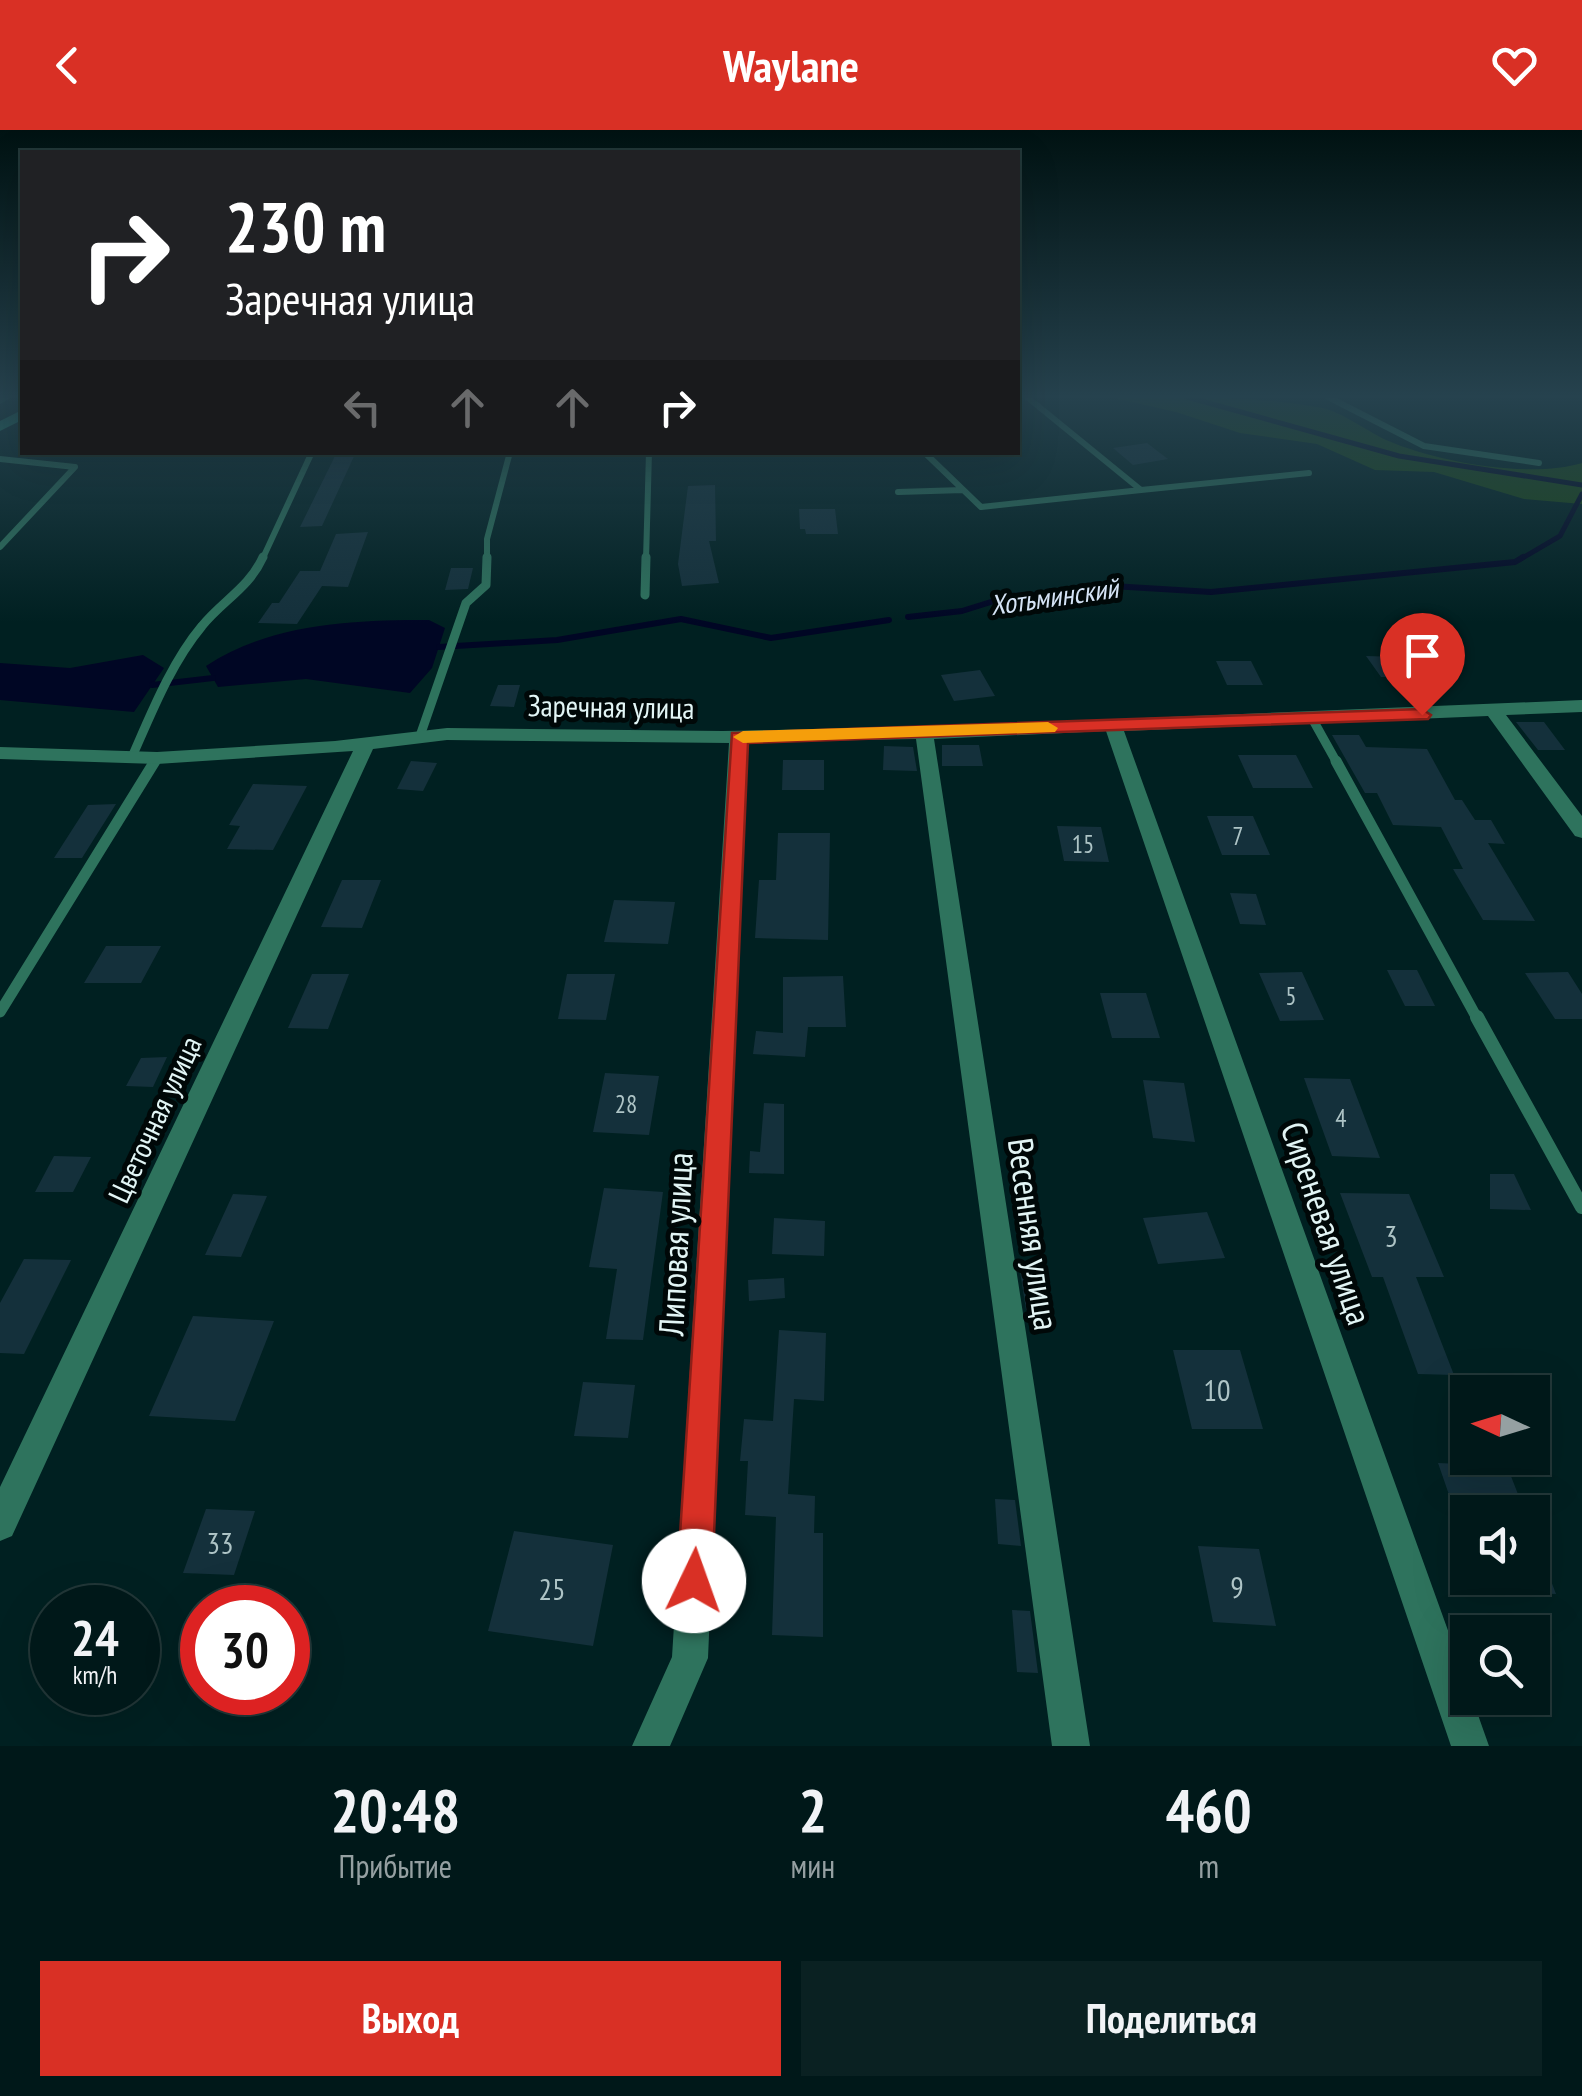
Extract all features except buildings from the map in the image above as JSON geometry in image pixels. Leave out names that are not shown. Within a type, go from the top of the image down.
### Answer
[{"type":"street","name":"Заречная улица","points":[[0,752],[157,758],[420,736],[924,733],[1582,706]]},
{"type":"street","points":[[1494,712],[1582,831]]},
{"type":"street","name":"Сиреневая улица","points":[[1114,725],[1470,1746]]},
{"type":"street","name":"Весенняя улица","points":[[924,733],[1071,1746]]},
{"type":"street","name":"Липовая улица","points":[[652,1746],[690,1658],[739,737]]},
{"type":"street","name":"Цветочная улица","points":[[0,1524],[367,742]]},
{"type":"lane","points":[[0,547],[69,472]]},
{"type":"lane","points":[[132,756],[155,706],[202,628],[253,578],[302,472]]},
{"type":"lane","points":[[420,736],[466,604],[486,584],[487,538],[505,472]]},
{"type":"lane","points":[[645,594],[648,472]]},
{"type":"lane","points":[[945,472],[981,507],[1308,474]]},
{"type":"lane","points":[[1120,472],[1141,490]]},
{"type":"lane","points":[[898,492],[963,490]]},
{"type":"lane","points":[[1313,720],[1582,1207]]},
{"type":"lane","points":[[0,1012],[157,758]]},
{"type":"green space","points":[[1435,472],[1582,472],[1582,504],[1524,499]]},
{"type":"water","points":[[429,620],[445,628],[432,668],[410,693],[306,679],[218,687],[206,666],[258,641],[313,627]]},
{"type":"water","points":[[143,655],[164,668],[134,712],[0,700],[0,663],[70,668]]},
{"type":"waterway","points":[[1503,472],[1582,485]]},
{"type":"waterway","name":"Хотьминский","points":[[1519,560],[1560,536],[1582,494]]},
{"type":"waterway","name":"Хотьминский","points":[[908,617],[962,611],[1010,596],[1083,593],[1112,586],[1211,592],[1515,562],[1523,557]]},
{"type":"waterway","name":"Хотьминский","points":[[439,647],[557,640],[681,619],[771,638],[889,620]]},
{"type":"waterway","name":"Хотьминский","points":[[152,685],[213,678]]},
{"type":"slow traffic","points":[[743,737],[1048,728]]},
{"type":"route","points":[[694,1581],[739,737],[1422,715]]}]
